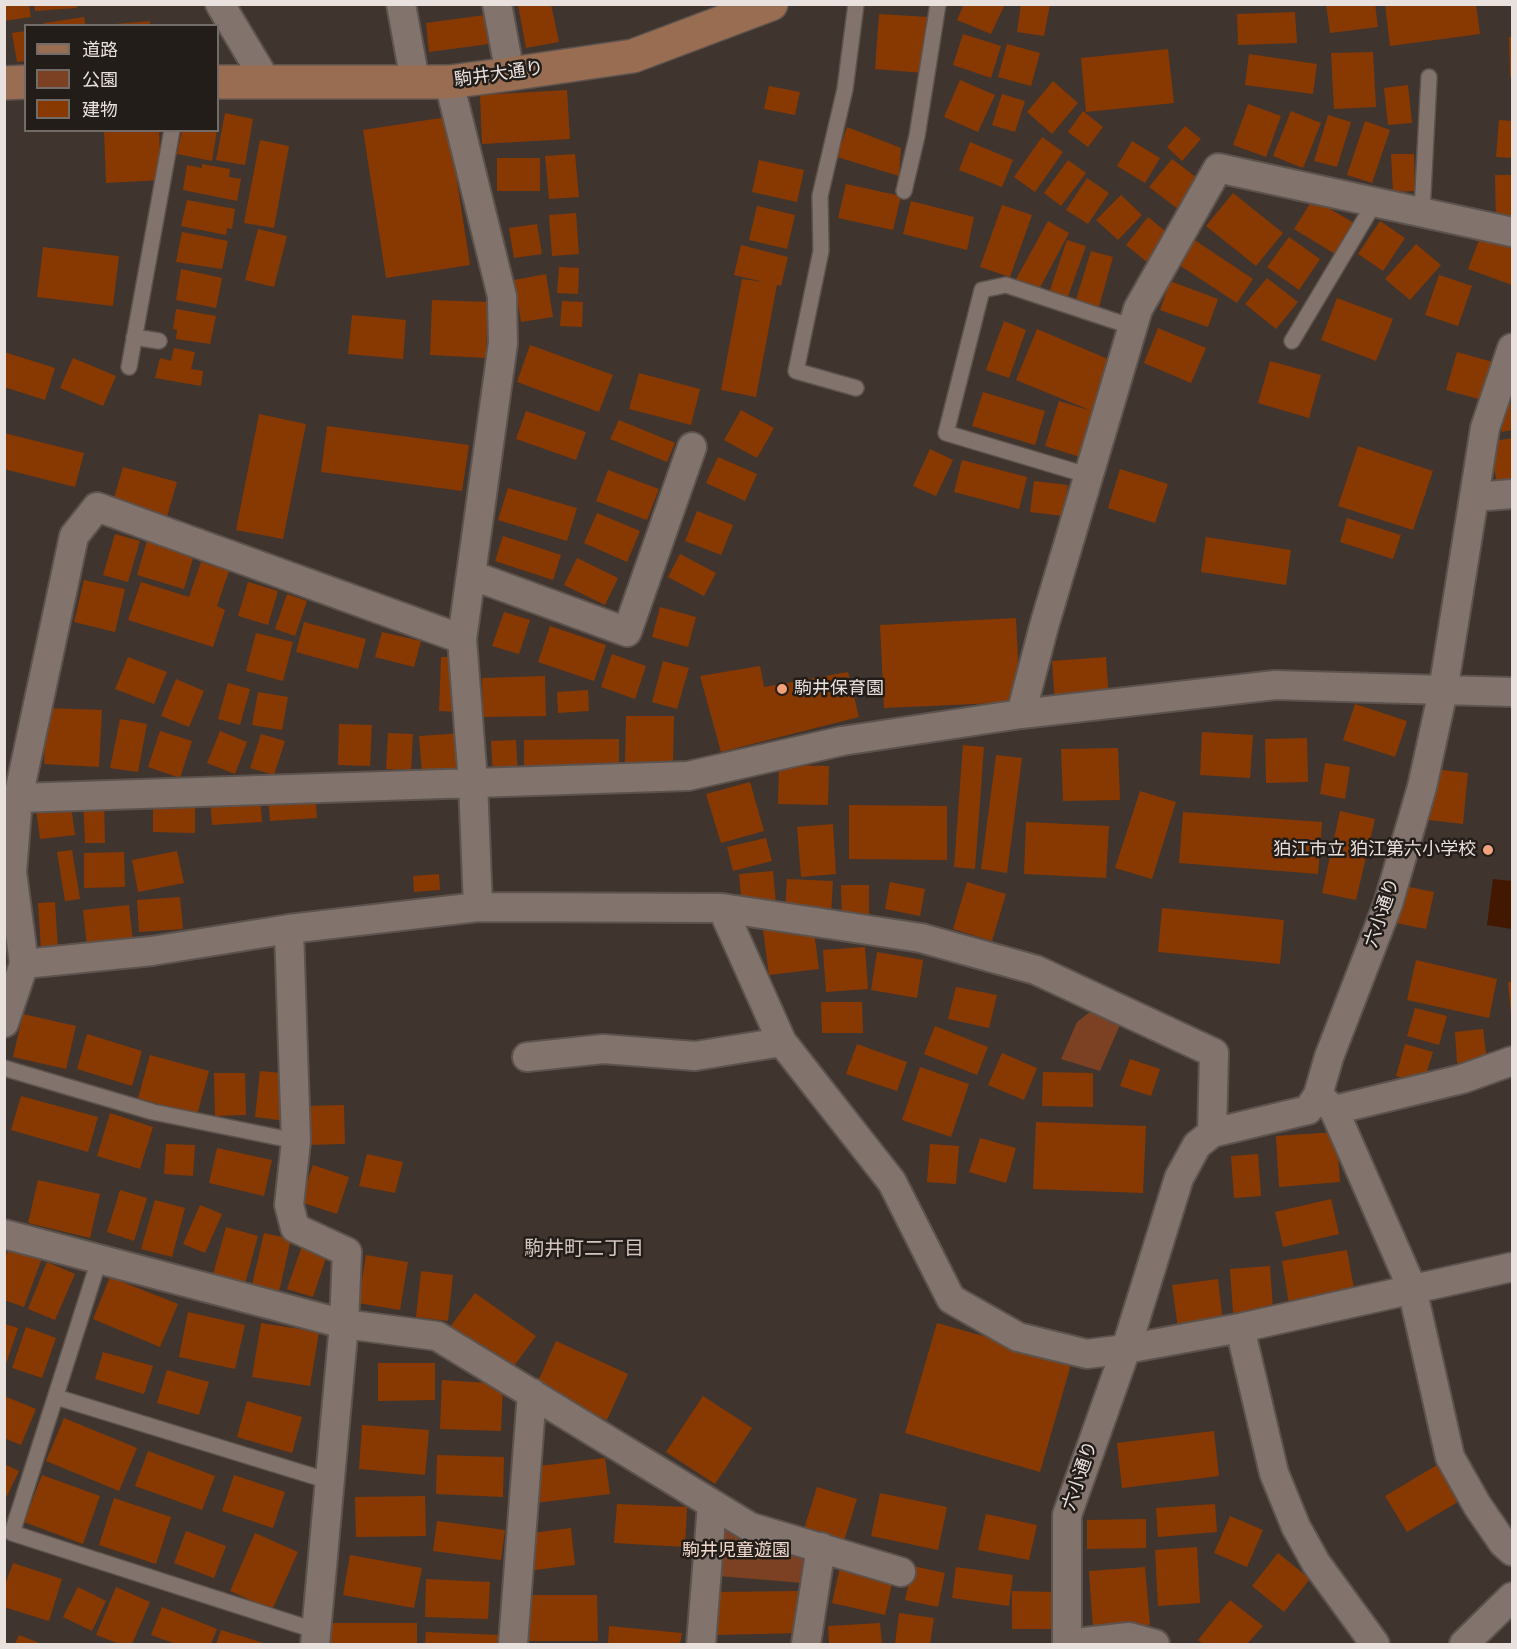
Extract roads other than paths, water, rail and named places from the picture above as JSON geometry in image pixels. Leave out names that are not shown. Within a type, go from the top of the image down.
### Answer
[{"type":"street","points":[[220,4],[266,81]]},
{"type":"street","points":[[401,4],[415,81]]},
{"type":"street","points":[[497,4],[510,74]]},
{"type":"street","name":"駒井大通り","points":[[219,82],[449,82],[510,74],[633,56],[771,4]]},
{"type":"street","points":[[4,83],[24,82]]},
{"type":"street","points":[[449,82],[502,296],[503,343],[462,639],[473,782],[478,907]]},
{"type":"street","points":[[1021,714],[1044,626],[1138,309],[1218,168],[1512,232]]},
{"type":"street","name":"六小通り","points":[[1326,1102],[1329,1057],[1388,904],[1422,787],[1443,691],[1485,428],[1512,348]]},
{"type":"street","points":[[471,575],[627,632],[692,447]]},
{"type":"street","points":[[1475,497],[1512,494]]},
{"type":"street","points":[[4,1023],[24,964],[12,872],[18,798],[74,536],[97,507],[462,639]]},
{"type":"street","points":[[18,798],[688,776],[842,741],[1021,714],[1275,685],[1512,692]]},
{"type":"street","points":[[24,964],[152,951],[289,928],[478,907],[722,908],[921,938],[1036,970],[1214,1053],[1212,1133],[1308,1110],[1326,1102],[1462,1079],[1512,1061]]},
{"type":"street","points":[[722,908],[782,1042],[892,1182],[951,1299],[1018,1337],[1088,1354],[1126,1349],[1240,1328],[1512,1267]]},
{"type":"street","points":[[289,928],[296,1141],[290,1205],[295,1228],[346,1252],[344,1324],[316,1637]]},
{"type":"street","points":[[528,1057],[603,1049],[695,1056],[782,1042]]},
{"type":"street","points":[[1326,1102],[1412,1288],[1450,1457],[1477,1505],[1503,1543],[1512,1551]]},
{"type":"street","name":"六小通り","points":[[1067,1644],[1066,1515],[1126,1349],[1179,1178],[1197,1145],[1212,1133]]},
{"type":"street","points":[[4,1234],[100,1257],[344,1324],[437,1336],[750,1527],[901,1572]]},
{"type":"street","points":[[1240,1328],[1274,1473],[1296,1527],[1316,1563],[1375,1644]]},
{"type":"street","points":[[513,1644],[532,1393]]},
{"type":"street","points":[[701,1644],[712,1505]]},
{"type":"street","points":[[806,1644],[821,1547]]},
{"type":"street","points":[[1464,1644],[1512,1597]]},
{"type":"street","points":[[1067,1644],[1129,1637],[1155,1644]]},
{"type":"lane","points":[[855,4],[845,89],[820,196],[821,251],[796,372],[856,388]]},
{"type":"lane","points":[[904,192],[917,136],[938,4]]},
{"type":"lane","points":[[1422,212],[1429,77]]},
{"type":"lane","points":[[129,367],[172,132]]},
{"type":"lane","points":[[1292,341],[1375,202]]},
{"type":"lane","points":[[1090,476],[946,433],[982,290],[1006,285],[1133,327]]},
{"type":"lane","points":[[134,337],[159,341]]},
{"type":"lane","points":[[4,1068],[153,1112],[296,1141]]},
{"type":"lane","points":[[100,1257],[12,1533],[316,1637]]},
{"type":"lane","points":[[56,1397],[329,1481]]},
{"type":"place","name":"駒井保育園","points":[[782,689]]},
{"type":"place","name":"狛江市立 狛江第六小学校","points":[[1488,850]]},
{"type":"district","name":"駒井町二丁目","points":[[584,1250]]},
{"type":"park label","name":"駒井児童遊園","points":[[736,1551]]}]
